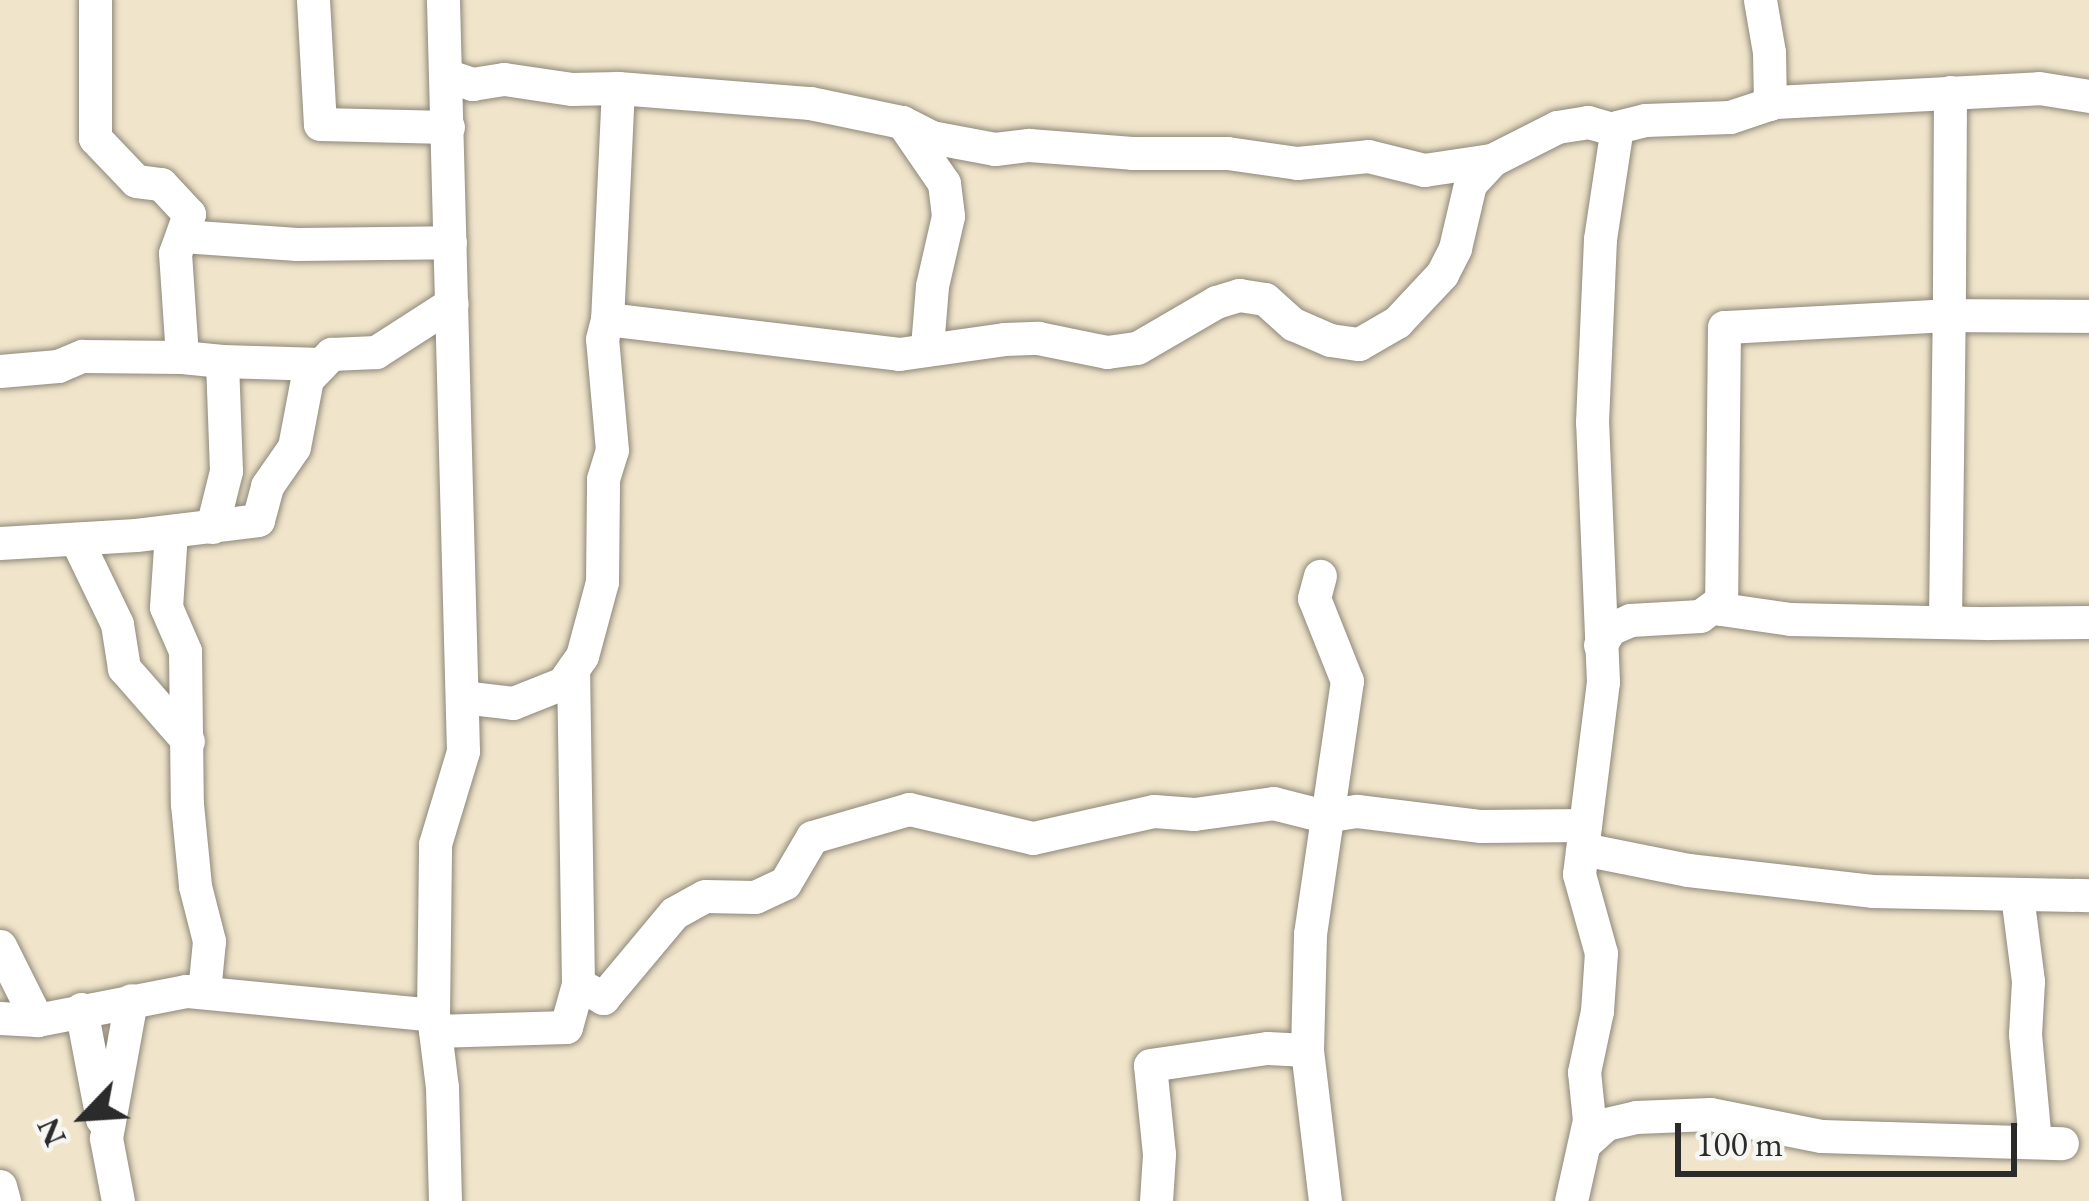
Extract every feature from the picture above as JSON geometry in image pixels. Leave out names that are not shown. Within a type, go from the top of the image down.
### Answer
[{"type":"street","points":[[95,0],[95,138],[136,181],[161,184],[189,214],[175,254],[182,356]]},
{"type":"street","points":[[313,0],[320,124],[448,127]]},
{"type":"street","points":[[443,0],[463,751],[435,844],[434,1023],[445,1201]]},
{"type":"street","points":[[1760,0],[1769,52],[1770,104]]},
{"type":"street","points":[[446,75],[472,84],[504,79],[572,89],[618,88],[810,104],[902,122],[931,137],[995,149],[1029,145],[1132,153],[1227,153],[1297,163],[1368,156],[1424,170],[1492,160],[1557,128],[1588,122],[1616,130],[1645,120],[1730,117],[1770,104],[1950,92],[2039,88],[2089,96]]},
{"type":"street","points":[[462,697],[513,703],[563,682],[590,633],[602,582],[603,479],[611,450],[602,339],[607,319],[618,88]]},
{"type":"street","points":[[1945,621],[1950,92]]},
{"type":"street","points":[[902,122],[944,183],[948,216],[932,286],[927,347]]},
{"type":"street","points":[[1571,1201],[1585,1143],[1584,1072],[1597,1011],[1600,953],[1579,874],[1603,682],[1592,422],[1600,239],[1616,130]]},
{"type":"street","points":[[607,319],[899,354],[927,347],[1038,338],[1077,349],[1137,348],[1216,302],[1239,295],[1264,299],[1292,324],[1330,340],[1359,344],[1397,322],[1442,274],[1455,248],[1470,184],[1492,160]]},
{"type":"street","points":[[182,236],[298,244],[450,242]]},
{"type":"street","points":[[0,543],[171,532],[258,520],[267,486],[294,447],[307,379],[331,355],[376,352],[452,303]]},
{"type":"street","points":[[2089,316],[1949,315],[1724,328],[1720,602],[1721,609],[1790,619],[2089,622]]},
{"type":"street","points":[[0,370],[58,366],[82,356],[321,364]]},
{"type":"street","points":[[212,527],[226,471],[222,361]]},
{"type":"street","points":[[171,532],[166,607],[185,651],[195,886],[209,941],[204,992]]},
{"type":"street","points":[[76,539],[117,624],[124,668],[188,741]]},
{"type":"street","points":[[1320,575],[1314,598],[1347,681],[1310,934],[1307,1050],[1325,1201]]},
{"type":"street","points":[[1600,644],[1610,629],[1630,620],[1700,616],[1720,602]]},
{"type":"street","points":[[0,1018],[37,1020],[130,1000],[204,992],[434,1023],[566,1027],[578,984],[573,669]]},
{"type":"street","points":[[578,984],[603,998],[674,913],[705,896],[755,897],[785,883],[812,837],[909,809],[1033,838],[1154,811],[1194,814],[1232,805],[1274,803],[1324,816],[1357,811],[1584,837],[1688,870],[1872,891],[2089,895]]},
{"type":"street","points":[[1585,1143],[1606,1124],[1636,1117],[1710,1114],[1821,1136],[2048,1142],[2025,1034],[2028,981],[2017,895]]},
{"type":"street","points":[[0,946],[37,1020]]},
{"type":"street","points":[[106,1138],[130,1000]]},
{"type":"street","points":[[81,1010],[118,1201]]},
{"type":"street","points":[[1156,1201],[1159,1154],[1150,1065],[1235,1050],[1307,1050]]},
{"type":"street","points":[[0,1186],[4,1201]]}]
